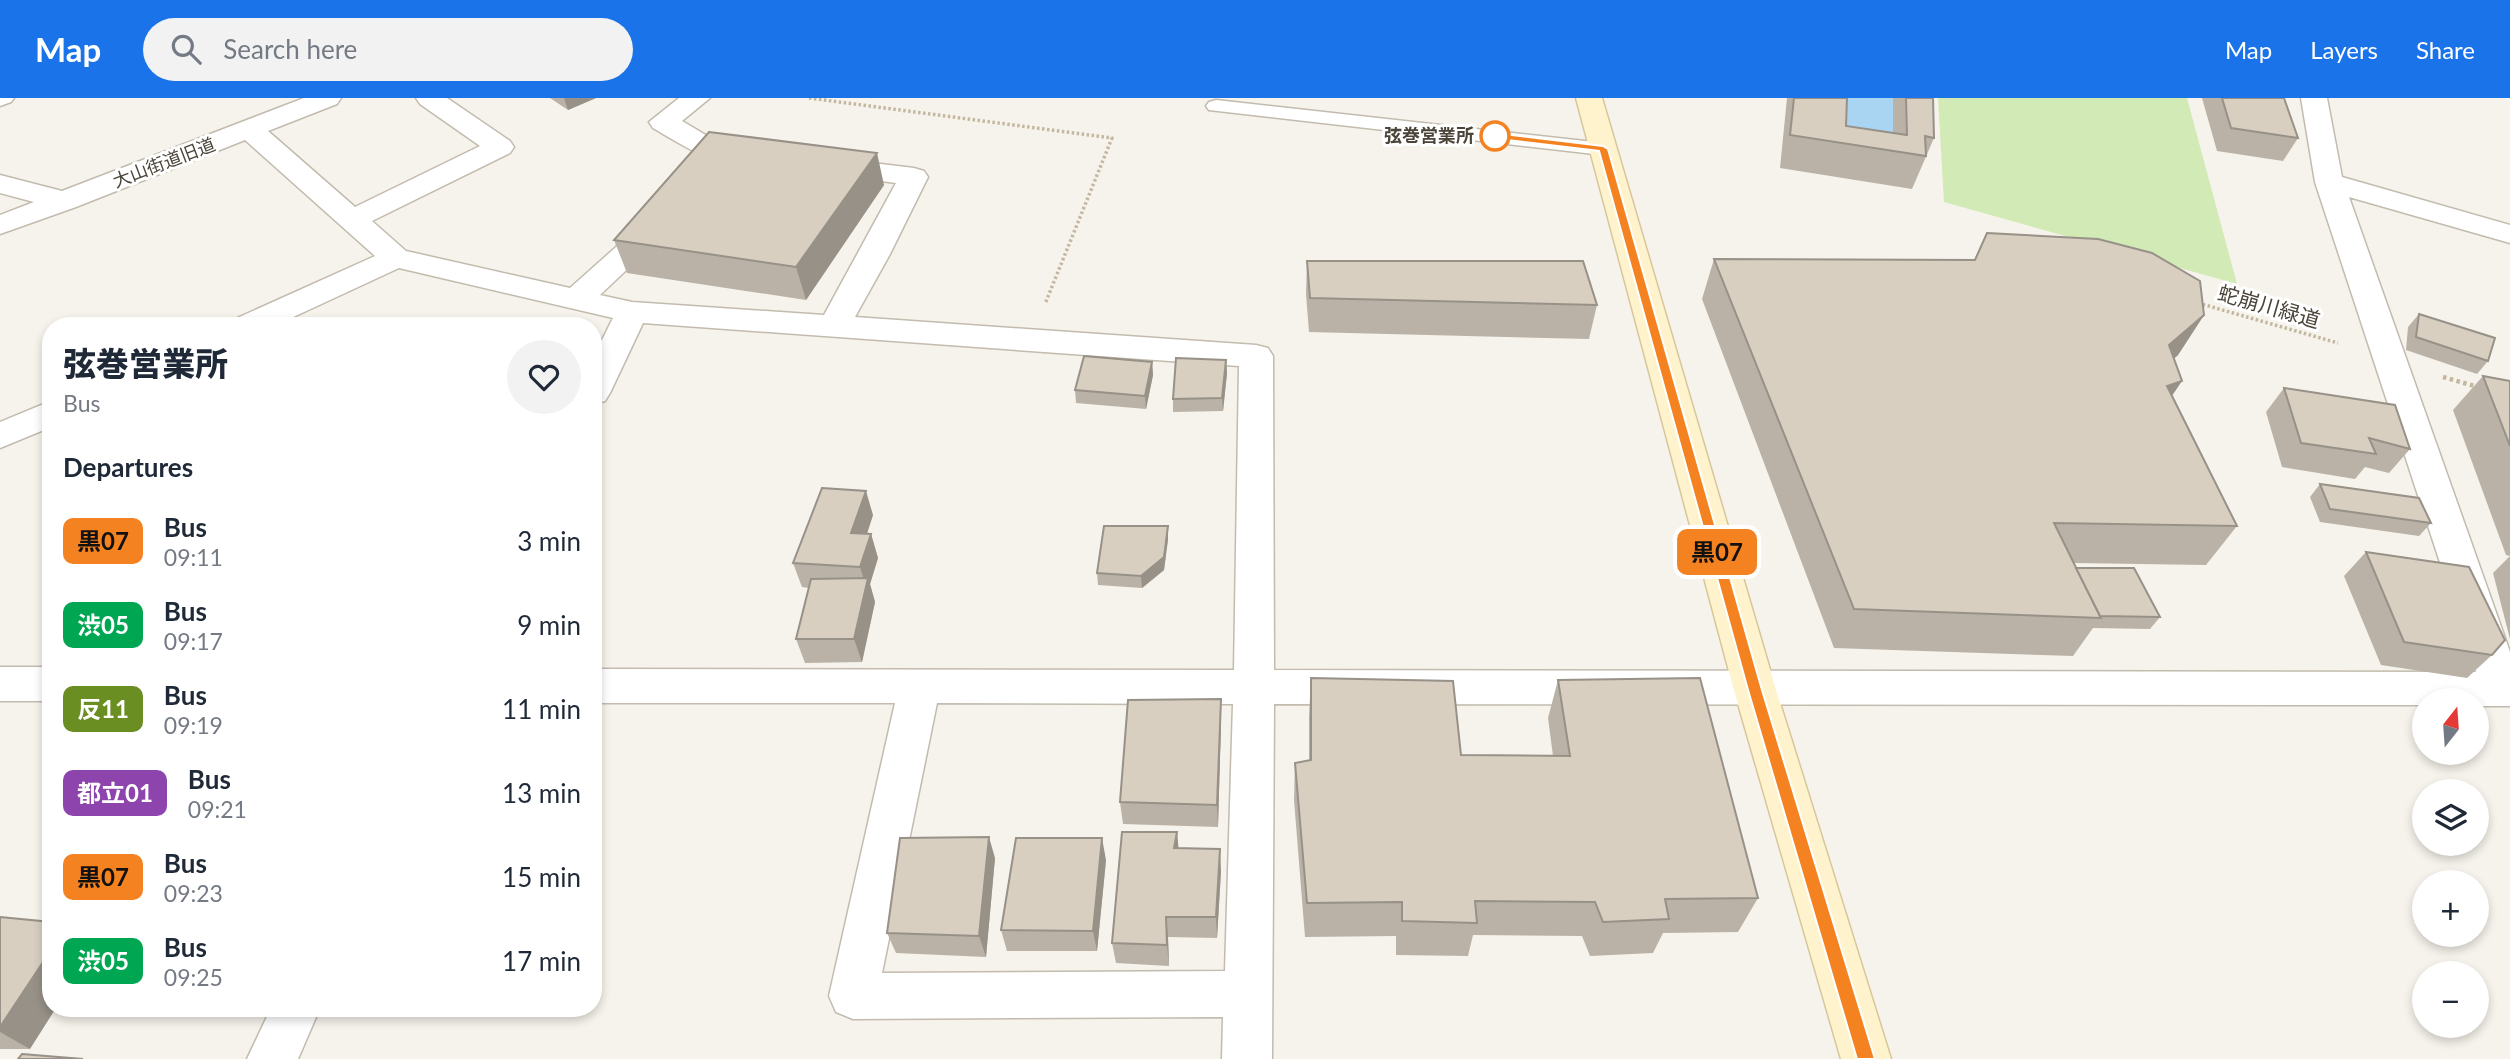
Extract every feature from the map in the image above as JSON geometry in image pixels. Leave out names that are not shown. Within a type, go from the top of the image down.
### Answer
[{"type":"main road","points":[[1589,98],[1755,690],[1866,1059]]},
{"type":"street","name":"大山街道旧道","points":[[0,225],[328,98]]},
{"type":"street","points":[[354,219],[500,147],[429,98]]},
{"type":"street","points":[[697,98],[663,122],[705,162],[794,162],[914,177],[876,254],[832,327]]},
{"type":"street","points":[[602,686],[1755,690],[2506,688],[2329,181],[2314,98]]},
{"type":"street","points":[[250,130],[396,258],[576,300],[632,312],[1256,356],[1254,689],[1247,1059]]},
{"type":"street","points":[[2329,181],[2510,233]]},
{"type":"street","points":[[0,184],[66,201]]},
{"type":"street","points":[[576,300],[627,253],[671,202]]},
{"type":"street","points":[[266,317],[396,258]]},
{"type":"street","points":[[602,374],[632,312]]},
{"type":"street","points":[[0,436],[42,417]]},
{"type":"street","points":[[0,684],[42,684]]},
{"type":"street","points":[[919,688],[852,996],[1248,994]]},
{"type":"street","points":[[272,1059],[292,1017]]},
{"type":"lane","points":[[1216,106],[1603,149]]},
{"type":"path","points":[[808,98],[1112,138],[1031,340]]},
{"type":"path","name":"蛇崩川緑道","points":[[2193,302],[2392,359],[2486,390]]},
{"type":"green space","points":[[1938,98],[2187,98],[2237,284],[1944,202]]},
{"type":"water","points":[[1837,98],[1893,98],[1894,168],[1835,159]]},
{"type":"building","points":[[1794,98],[1847,98],[1846,126],[1907,135],[1906,98],[1933,98],[1934,138],[1925,136],[1926,156],[1790,135]]},
{"type":"building","points":[[2222,98],[2284,98],[2298,138],[2231,128]]},
{"type":"building","points":[[709,132],[877,153],[796,267],[614,240]]},
{"type":"building","points":[[1987,233],[2098,239],[2152,253],[2200,281],[2204,315],[2169,345],[2182,381],[2167,386],[2237,526],[2054,523],[2101,618],[1854,609],[1714,259],[1975,260]]},
{"type":"building","points":[[1307,261],[1583,261],[1597,305],[1310,298]]},
{"type":"building","points":[[2419,314],[2495,338],[2488,361],[2416,337]]},
{"type":"building","points":[[1084,356],[1152,362],[1145,396],[1075,390]]},
{"type":"building","points":[[1176,358],[1226,360],[1222,398],[1173,399]]},
{"type":"building","points":[[2483,376],[2510,381],[2510,446]]},
{"type":"building","points":[[2284,388],[2395,405],[2410,449],[2369,438],[2376,454],[2301,443]]},
{"type":"building","points":[[2320,484],[2419,498],[2431,523],[2330,509]]},
{"type":"building","points":[[822,488],[866,491],[851,533],[871,534],[860,567],[793,563]]},
{"type":"building","points":[[1104,526],[1168,526],[1164,557],[1141,576],[1097,573]]},
{"type":"building","points":[[2366,552],[2469,567],[2505,640],[2492,655],[2404,642]]},
{"type":"building","points":[[2076,568],[2134,568],[2160,617],[2100,616]]},
{"type":"building","points":[[868,578],[854,639],[796,639],[811,579]]},
{"type":"building","points":[[1311,678],[1453,681],[1461,755],[1570,756],[1558,680],[1700,678],[1758,898],[1665,899],[1669,919],[1603,922],[1595,902],[1475,901],[1477,923],[1402,921],[1402,902],[1307,903],[1295,763],[1311,760]]},
{"type":"building","points":[[1221,699],[1217,805],[1120,802],[1128,700]]},
{"type":"building","points":[[1122,832],[1177,832],[1174,848],[1220,849],[1216,917],[1166,917],[1167,945],[1112,943]]},
{"type":"building","points":[[989,837],[979,936],[887,933],[900,838]]},
{"type":"building","points":[[1016,838],[1102,838],[1093,931],[1001,930]]},
{"type":"building","points":[[0,917],[42,921],[42,964],[0,1027]]},
{"type":"building","points":[[22,1054],[83,1059],[18,1059]]},
{"type":"bus line","name":"黒07","points":[[1495,136],[1603,149],[1755,690],[1866,1059]]},
{"type":"place","name":"弦巻営業所","points":[[1495,136]]}]
